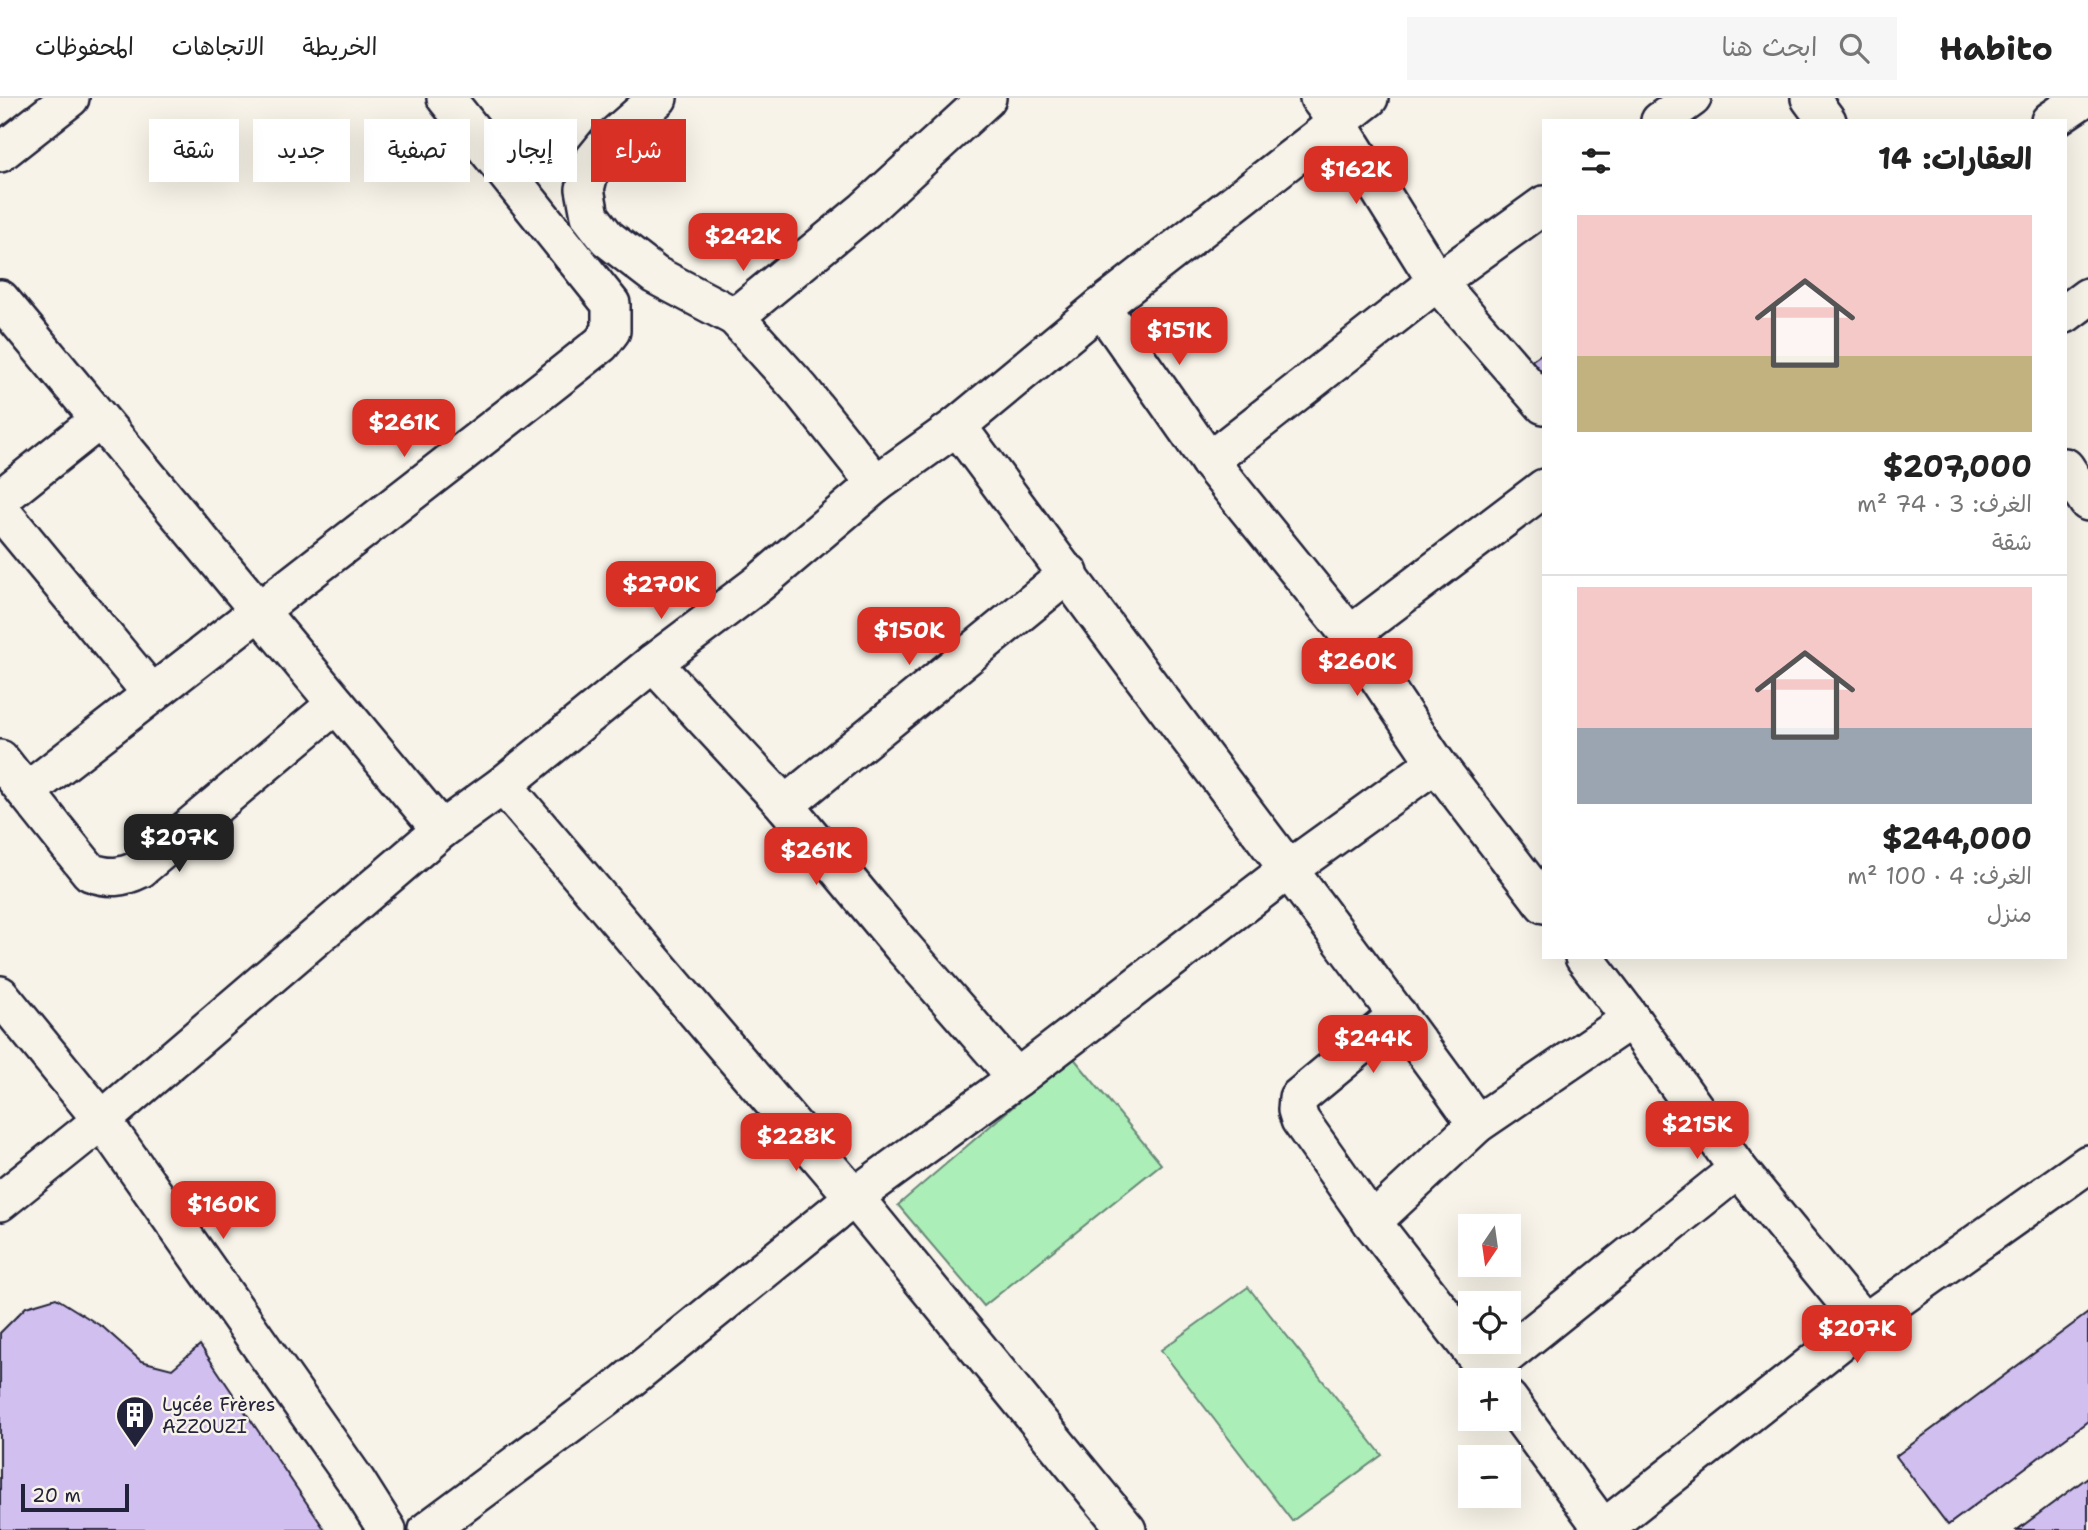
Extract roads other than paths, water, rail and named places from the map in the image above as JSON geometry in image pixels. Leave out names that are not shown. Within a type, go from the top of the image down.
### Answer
[{"type":"street","points":[[26,792],[591,352],[611,331],[611,303],[446,98]]},
{"type":"street","points":[[658,98],[609,141],[592,162],[585,189],[590,216],[607,238],[654,275],[735,317],[801,390],[876,484]]},
{"type":"street","points":[[735,317],[865,210],[987,98]]},
{"type":"street","points":[[0,1202],[102,1121],[441,830],[503,785],[653,663],[758,584],[876,484],[957,426],[1101,307],[1328,110],[1369,98]]},
{"type":"street","points":[[1663,119],[1692,98]]},
{"type":"street","points":[[1810,98],[1826,119]]},
{"type":"street","points":[[2053,119],[2084,98]]},
{"type":"street","points":[[0,153],[60,101]]},
{"type":"street","points":[[1328,110],[1437,282],[1542,403]]},
{"type":"street","points":[[1209,461],[1437,282],[1542,206]]},
{"type":"street","points":[[2067,313],[2088,297]]},
{"type":"street","points":[[1,302],[441,830]]},
{"type":"street","points":[[1101,307],[1209,461],[1350,635],[1436,764],[1542,901]]},
{"type":"street","points":[[0,499],[99,420]]},
{"type":"street","points":[[957,426],[1477,1124]]},
{"type":"street","points":[[2067,470],[2088,502]]},
{"type":"street","points":[[1350,635],[1542,490]]},
{"type":"street","points":[[0,510],[152,694]]},
{"type":"street","points":[[785,804],[1069,573]]},
{"type":"street","points":[[653,663],[785,804],[902,946],[1017,1077]]},
{"type":"street","points":[[0,759],[90,872],[105,877],[123,877],[140,869],[336,705]]},
{"type":"street","points":[[428,1530],[611,1394],[854,1197],[1017,1077],[1289,869],[1436,764]]},
{"type":"street","points":[[503,785],[854,1197],[1127,1530]]},
{"type":"street","points":[[1586,959],[1738,1169],[1864,1323]]},
{"type":"street","points":[[0,995],[102,1121],[356,1481],[387,1530]]},
{"type":"street","points":[[1398,1015],[1298,1098],[1297,1110],[1300,1120],[1372,1222],[1485,1368]]},
{"type":"street","points":[[1372,1222],[1477,1124],[1631,1019]]},
{"type":"street","points":[[1521,1416],[1603,1530],[1864,1323],[2088,1164]]},
{"type":"street","points":[[1514,1368],[1738,1169]]},
{"type":"place","name":"Lycée Frères AZZOUZI","points":[[135,1449]]}]
